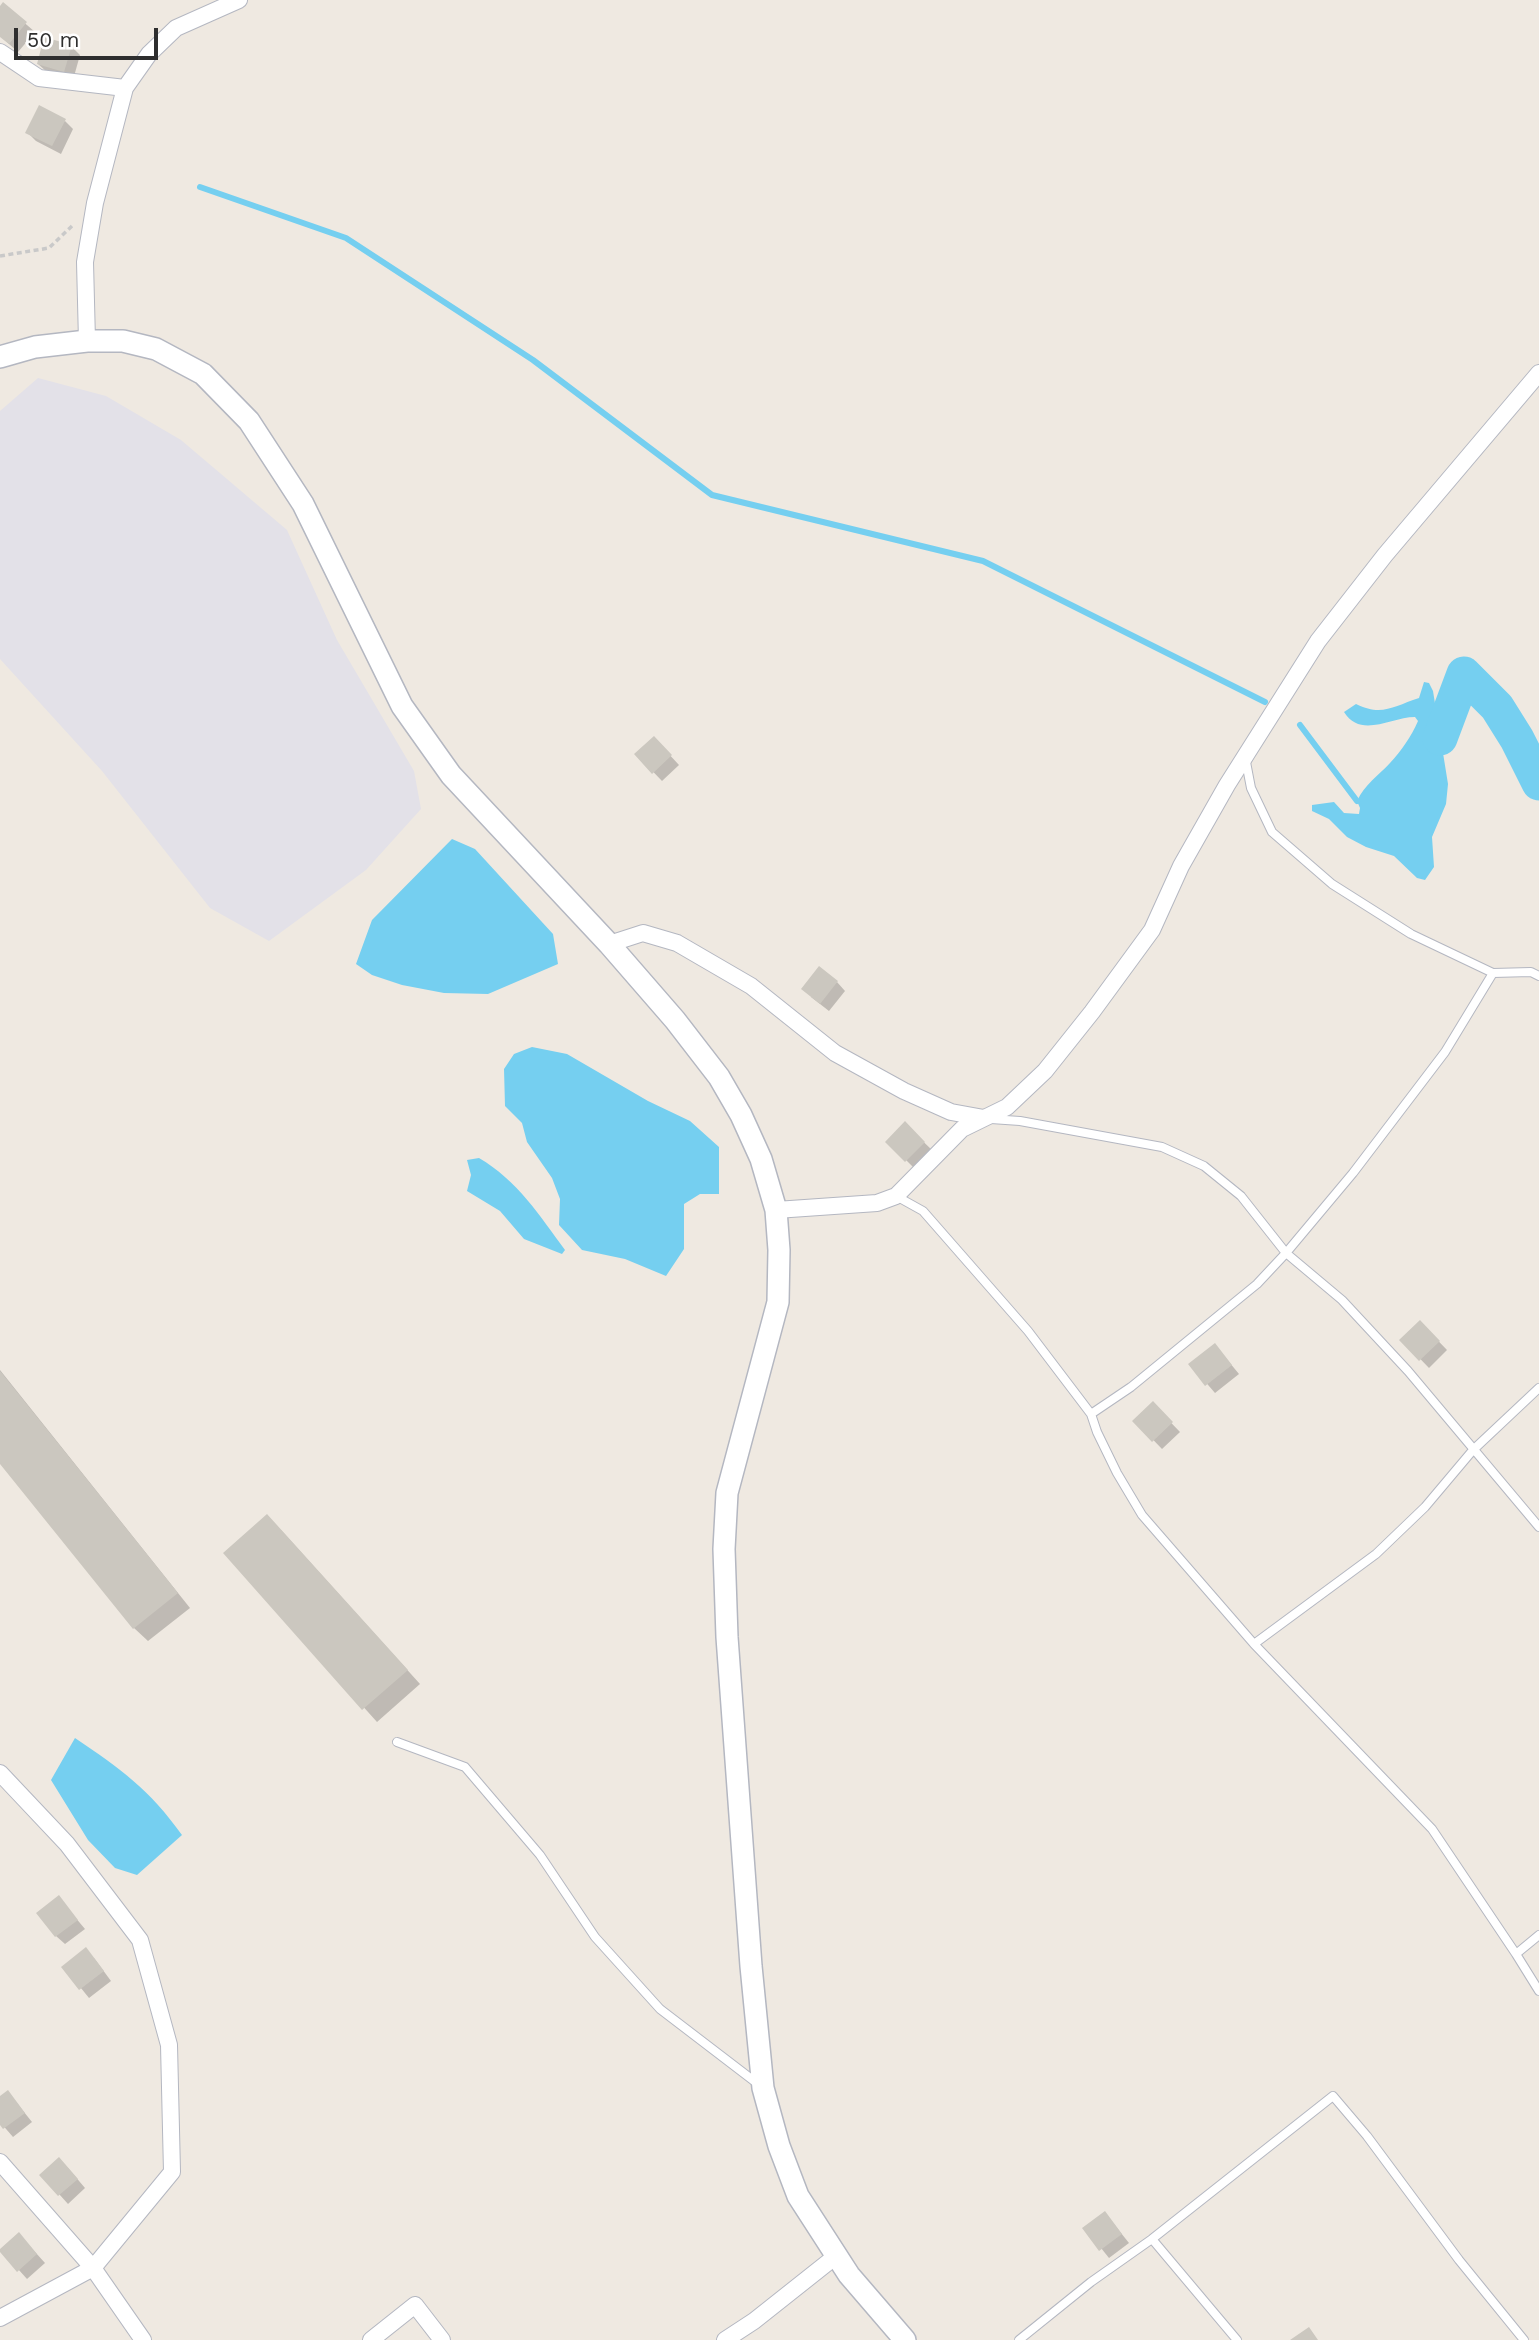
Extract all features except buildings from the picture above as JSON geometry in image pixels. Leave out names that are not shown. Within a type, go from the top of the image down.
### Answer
[{"type":"main road","points":[[0,357],[35,347],[87,341],[123,341],[156,349],[203,374],[249,421],[303,504],[402,706],[451,775],[609,944],[675,1020],[719,1077],[741,1115],[761,1159],[775,1210],[779,1250],[778,1302],[727,1493],[724,1549],[727,1637],[751,1966],[763,2088],[779,2146],[798,2196],[849,2275],[905,2340]]},
{"type":"street","points":[[87,341],[85,262],[95,203],[125,88],[149,54],[176,28],[239,0]]},
{"type":"street","points":[[0,52],[39,78],[125,88]]},
{"type":"street","points":[[775,1210],[877,1203],[896,1195],[962,1129],[1007,1107],[1045,1071],[1152,930],[1181,866],[1227,785],[1318,641],[1385,555],[1539,373]]},
{"type":"street","points":[[609,944],[643,933],[677,943],[751,986],[835,1053],[904,1091],[951,1112],[984,1118]]},
{"type":"street","points":[[0,1773],[67,1844],[139,1940],[169,2045],[172,2172],[93,2268],[0,2318]]},
{"type":"street","points":[[0,2162],[93,2268],[144,2340]]},
{"type":"street","points":[[725,2340],[754,2321],[836,2256]]},
{"type":"street","points":[[371,2340],[415,2305],[442,2340]]},
{"type":"lane","points":[[1255,742],[1246,762],[1251,788],[1272,832],[1343,891],[1412,934],[1493,973],[1531,972],[1539,976]]},
{"type":"lane","points":[[1091,1414],[1130,1387],[1257,1284],[1286,1253],[1353,1173],[1445,1052],[1493,973]]},
{"type":"lane","points":[[984,1118],[1020,1121],[1162,1147],[1204,1166],[1241,1196],[1286,1253],[1342,1300],[1408,1371],[1539,1527]]},
{"type":"lane","points":[[896,1195],[923,1211],[1028,1331],[1091,1414],[1117,1473],[1142,1515],[1254,1644],[1432,1829],[1539,1991]]},
{"type":"lane","points":[[1254,1644],[1376,1554],[1425,1507],[1473,1450],[1539,1388]]},
{"type":"lane","points":[[397,1742],[465,1767],[540,1855],[595,1937],[660,2009],[763,2088]]},
{"type":"lane","points":[[1516,1954],[1539,1936]]},
{"type":"lane","points":[[1019,2340],[1333,2096],[1367,2136],[1459,2260],[1524,2340]]},
{"type":"lane","points":[[1152,2239],[1237,2340]]},
{"type":"path","points":[[0,256],[50,248],[95,203]]},
{"type":"shaded area","points":[[38,378],[106,396],[181,440],[287,530],[337,640],[414,771],[421,809],[366,870],[269,941],[210,908],[102,771],[0,659],[0,411]]},
{"type":"water","points":[[1424,682],[1429,683],[1433,691],[1448,784],[1446,804],[1432,837],[1434,867],[1425,880],[1417,878],[1394,856],[1366,847],[1347,837],[1329,819],[1312,811],[1312,805],[1334,802],[1344,813],[1359,814],[1357,801],[1360,795],[1398,754],[1418,721],[1415,717],[1377,725],[1359,724],[1344,712],[1356,704],[1381,710],[1419,698]]},
{"type":"water","points":[[452,839],[475,849],[553,934],[558,964],[488,994],[444,993],[402,985],[372,975],[356,964],[372,920]]},
{"type":"water","points":[[532,1047],[567,1054],[648,1101],[690,1121],[719,1147],[719,1194],[700,1194],[684,1204],[684,1249],[666,1276],[625,1259],[582,1250],[559,1225],[560,1199],[552,1178],[527,1142],[522,1123],[505,1106],[504,1069],[514,1054]]},
{"type":"water","points":[[479,1158],[505,1177],[527,1200],[565,1250],[562,1254],[524,1239],[500,1211],[467,1191],[471,1175],[467,1160]]},
{"type":"water","points":[[75,1738],[146,1792],[182,1835],[137,1875],[115,1868],[88,1840],[51,1780]]},
{"type":"waterway","points":[[200,187],[346,238],[533,360],[712,495],[983,561],[1265,702]]},
{"type":"waterway","points":[[1440,738],[1464,674],[1497,707],[1539,783]]},
{"type":"waterway","points":[[1300,725],[1357,801]]}]
